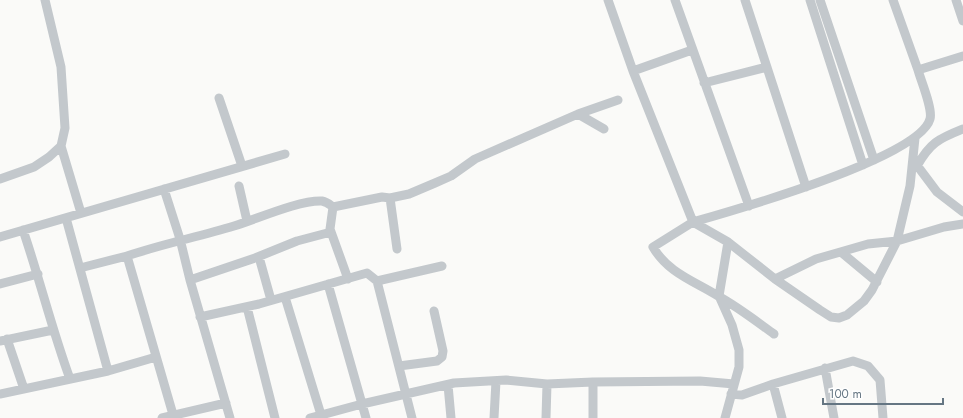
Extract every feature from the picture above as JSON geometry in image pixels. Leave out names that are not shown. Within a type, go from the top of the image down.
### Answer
[{"type":"street","points":[[45,0],[61,68],[65,128],[61,146],[80,213]]},
{"type":"street","points":[[608,0],[633,71],[693,222],[728,242],[775,279],[831,317],[838,318],[848,315],[864,302],[877,282],[897,241],[915,163],[915,138]]},
{"type":"street","points":[[745,0],[806,187]]},
{"type":"street","points":[[810,0],[863,165]]},
{"type":"street","points":[[820,0],[874,160]]},
{"type":"street","points":[[774,334],[719,296],[673,271],[659,257],[654,247],[693,222],[749,206],[806,187],[863,165],[915,138],[926,128],[931,118],[928,104],[918,70],[893,0]]},
{"type":"street","points":[[956,0],[963,21]]},
{"type":"street","points":[[677,1],[692,50],[749,206]]},
{"type":"street","points":[[633,71],[692,50]]},
{"type":"street","points":[[918,70],[963,56]]},
{"type":"street","points":[[704,83],[767,67]]},
{"type":"street","points":[[219,98],[242,166]]},
{"type":"street","points":[[333,207],[382,197],[390,198],[409,194],[451,176],[475,159],[578,114],[618,100]]},
{"type":"street","points":[[578,114],[604,129]]},
{"type":"street","points":[[915,163],[932,144],[963,129]]},
{"type":"street","points":[[0,179],[34,167],[49,157],[61,146]]},
{"type":"street","points":[[0,237],[285,154]]},
{"type":"street","points":[[915,163],[937,192],[963,212]]},
{"type":"street","points":[[239,186],[247,221]]},
{"type":"street","points":[[164,189],[180,239],[200,318],[230,418]]},
{"type":"street","points":[[390,198],[397,249]]},
{"type":"street","points":[[80,268],[128,256],[180,239],[297,206],[315,202],[327,202],[333,207]]},
{"type":"street","points":[[333,207],[331,232],[348,279]]},
{"type":"street","points":[[66,218],[108,370]]},
{"type":"street","points":[[775,279],[816,259],[868,244],[897,241],[944,227],[963,224]]},
{"type":"street","points":[[23,230],[38,274],[53,330],[70,379]]},
{"type":"street","points":[[190,280],[297,241],[331,232]]},
{"type":"street","points":[[725,418],[739,367],[739,350],[732,325],[719,296],[728,242]]},
{"type":"street","points":[[841,252],[877,282]]},
{"type":"street","points":[[128,256],[173,417]]},
{"type":"street","points":[[259,256],[271,300]]},
{"type":"street","points":[[377,282],[442,266]]},
{"type":"street","points":[[200,318],[285,297],[367,273],[377,282],[412,418]]},
{"type":"street","points":[[0,284],[38,274]]},
{"type":"street","points":[[328,284],[366,418]]},
{"type":"street","points":[[285,297],[321,417]]},
{"type":"street","points":[[246,307],[275,418]]},
{"type":"street","points":[[399,366],[437,361],[442,357],[443,351],[434,310]]},
{"type":"street","points":[[24,389],[3,340],[53,330]]},
{"type":"street","points":[[0,394],[108,370],[156,357]]},
{"type":"street","points":[[731,394],[742,395],[824,368],[853,361],[872,369],[880,380],[883,418]]},
{"type":"street","points":[[824,368],[834,418]]},
{"type":"street","points":[[310,418],[321,417],[362,404],[448,385],[496,380],[547,384],[700,381],[734,384]]},
{"type":"street","points":[[494,418],[496,380]]},
{"type":"street","points":[[593,382],[593,418]]},
{"type":"street","points":[[546,418],[547,384]]},
{"type":"street","points":[[774,384],[782,418]]},
{"type":"street","points":[[448,385],[451,418]]},
{"type":"street","points":[[162,418],[173,417],[226,403]]}]
